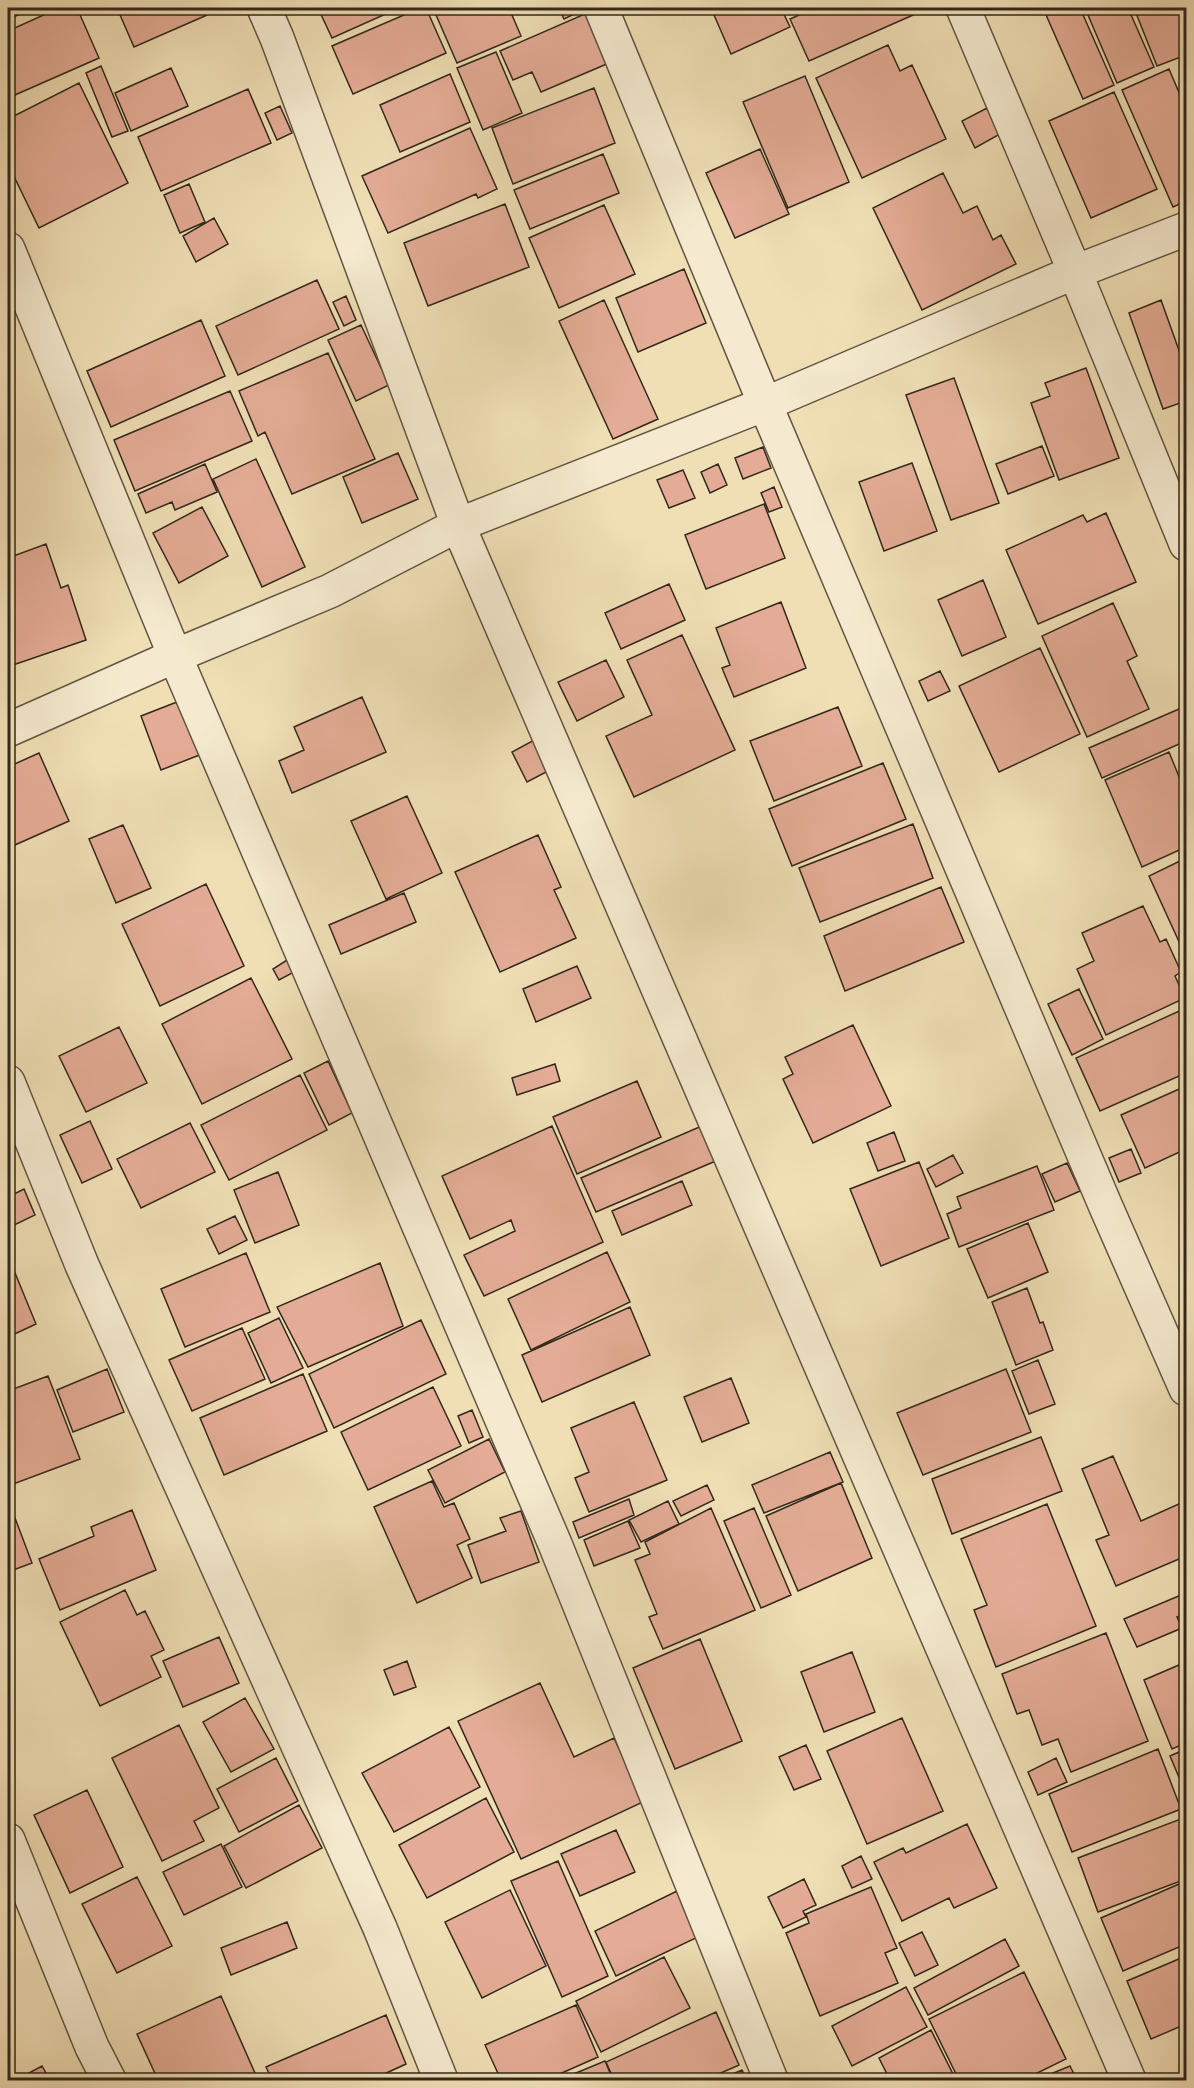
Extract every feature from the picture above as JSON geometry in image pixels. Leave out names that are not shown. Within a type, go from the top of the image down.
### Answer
[{"type":"street","points":[[264,8],[458,525],[1130,2080]]},
{"type":"street","points":[[601,8],[765,404],[1106,1207],[1186,1389]]},
{"type":"street","points":[[963,8],[1075,272],[1186,544]]},
{"type":"street","points":[[8,730],[330,591],[458,525],[765,404],[1075,272],[1186,229]]},
{"type":"street","points":[[8,249],[175,656],[555,1544],[771,2080]]},
{"type":"street","points":[[8,1082],[82,1265],[380,1928],[441,2080]]},
{"type":"street","points":[[8,1840],[92,2047],[109,2080]]},
{"type":"building","points":[[8,8],[37,8],[8,19]]},
{"type":"building","points":[[59,8],[77,8],[99,58],[8,98],[8,31]]},
{"type":"building","points":[[117,8],[204,8],[207,15],[134,47]]},
{"type":"building","points":[[318,8],[399,8],[332,38]]},
{"type":"building","points":[[420,8],[426,8],[446,53],[353,94],[332,46]]},
{"type":"building","points":[[433,8],[509,8],[521,36],[457,63]]},
{"type":"building","points":[[559,8],[579,8],[581,11],[564,19]]},
{"type":"building","points":[[711,8],[781,8],[790,27],[731,54]]},
{"type":"building","points":[[815,8],[910,8],[913,15],[809,61],[790,19]]},
{"type":"building","points":[[1043,8],[1080,8],[1114,85],[1083,99]]},
{"type":"building","points":[[1085,8],[1128,8],[1154,67],[1117,83]]},
{"type":"building","points":[[1152,8],[1186,8],[1186,55],[1157,66],[1136,13]]},
{"type":"building","points":[[587,13],[609,63],[541,92],[532,72],[513,80],[500,51]]},
{"type":"building","points":[[888,45],[900,71],[912,65],[946,139],[862,178],[816,78]]},
{"type":"building","points":[[496,52],[522,113],[483,130],[457,68]]},
{"type":"building","points":[[101,66],[128,131],[112,137],[86,73]]},
{"type":"building","points":[[171,68],[188,106],[131,131],[115,93]]},
{"type":"building","points":[[1169,69],[1186,109],[1186,201],[1173,207],[1122,90]]},
{"type":"building","points":[[450,74],[470,122],[400,152],[380,105]]},
{"type":"building","points":[[805,76],[849,182],[788,208],[743,102]]},
{"type":"building","points":[[79,83],[128,183],[39,228],[8,164],[8,119]]},
{"type":"building","points":[[594,88],[615,143],[513,184],[492,128]]},
{"type":"building","points":[[248,89],[271,143],[161,191],[138,137]]},
{"type":"building","points":[[1114,92],[1157,189],[1091,218],[1049,121]]},
{"type":"building","points":[[280,106],[292,133],[277,140],[265,113]]},
{"type":"building","points":[[987,108],[1000,134],[975,148],[962,121]]},
{"type":"building","points":[[470,128],[497,189],[478,198],[476,194],[388,233],[362,176]]},
{"type":"building","points":[[760,149],[789,214],[735,238],[706,173]]},
{"type":"building","points":[[603,154],[619,193],[530,229],[514,190]]},
{"type":"building","points":[[943,173],[963,213],[977,206],[993,240],[1001,235],[1016,264],[922,310],[873,208]]},
{"type":"building","points":[[189,184],[205,222],[180,233],[164,195]]},
{"type":"building","points":[[505,204],[529,267],[428,306],[404,243]]},
{"type":"building","points":[[604,205],[635,274],[559,308],[529,238]]},
{"type":"building","points":[[214,218],[228,244],[196,262],[183,236]]},
{"type":"building","points":[[684,269],[706,323],[638,352],[616,298]]},
{"type":"building","points":[[317,280],[339,329],[238,375],[216,326]]},
{"type":"building","points":[[346,296],[356,320],[344,326],[333,302]]},
{"type":"building","points":[[604,300],[658,419],[613,439],[559,321]]},
{"type":"building","points":[[1161,300],[1186,370],[1186,401],[1163,409],[1129,313]]},
{"type":"building","points":[[201,320],[225,376],[111,427],[87,371]]},
{"type":"building","points":[[361,325],[389,385],[356,401],[328,340]]},
{"type":"building","points":[[328,353],[375,459],[292,494],[265,432],[258,436],[239,391]]},
{"type":"building","points":[[1086,368],[1119,458],[1059,480],[1031,403],[1050,396],[1045,383]]},
{"type":"building","points":[[954,378],[999,503],[951,520],[906,395]]},
{"type":"building","points":[[230,391],[252,441],[135,491],[114,440]]},
{"type":"building","points":[[1042,446],[1054,476],[1008,494],[996,464]]},
{"type":"building","points":[[763,447],[771,468],[743,479],[735,458]]},
{"type":"building","points":[[398,453],[418,499],[362,523],[343,477]]},
{"type":"building","points":[[256,459],[305,567],[262,587],[213,479]]},
{"type":"building","points":[[912,463],[937,531],[884,551],[859,482]]},
{"type":"building","points":[[205,464],[217,492],[175,510],[172,502],[146,513],[138,494]]},
{"type":"building","points":[[718,464],[727,485],[710,493],[701,472]]},
{"type":"building","points":[[683,470],[695,498],[669,508],[657,480]]},
{"type":"building","points":[[774,487],[782,507],[769,512],[761,493]]},
{"type":"building","points":[[764,504],[785,558],[706,589],[685,535]]},
{"type":"building","points":[[202,507],[228,556],[179,583],[153,533]]},
{"type":"building","points":[[1106,513],[1136,582],[1038,624],[1006,550],[1083,515],[1087,522]]},
{"type":"building","points":[[46,544],[61,588],[68,585],[86,640],[13,665],[8,649],[8,558]]},
{"type":"building","points":[[983,580],[1006,637],[962,656],[938,600]]},
{"type":"building","points":[[669,584],[685,620],[621,649],[605,613]]},
{"type":"building","points":[[781,602],[806,668],[734,697],[722,668],[730,665],[716,628]]},
{"type":"building","points":[[1113,603],[1137,656],[1127,661],[1149,709],[1087,737],[1042,636]]},
{"type":"building","points":[[682,635],[735,750],[634,797],[606,736],[652,715],[627,660]]},
{"type":"building","points":[[1040,648],[1080,734],[999,772],[959,686]]},
{"type":"building","points":[[606,660],[624,697],[577,721],[558,682]]},
{"type":"building","points":[[940,671],[950,691],[928,701],[919,681]]},
{"type":"building","points":[[362,697],[386,752],[292,793],[279,761],[304,750],[294,727]]},
{"type":"building","points":[[182,700],[202,754],[161,770],[141,716]]},
{"type":"building","points":[[1186,706],[1186,741],[1102,778],[1089,748]]},
{"type":"building","points":[[838,707],[862,766],[774,801],[750,741]]},
{"type":"building","points":[[536,739],[552,769],[527,782],[512,752]]},
{"type":"building","points":[[1169,752],[1186,794],[1186,847],[1142,867],[1105,780]]},
{"type":"building","points":[[39,753],[69,821],[8,848],[8,767]]},
{"type":"building","points":[[883,763],[906,819],[792,866],[769,809]]},
{"type":"building","points":[[407,796],[442,873],[386,899],[351,821]]},
{"type":"building","points":[[913,824],[933,878],[820,922],[799,868]]},
{"type":"building","points":[[123,825],[151,888],[116,903],[89,839]]},
{"type":"building","points":[[538,835],[561,887],[554,890],[576,938],[500,972],[455,872]]},
{"type":"building","points":[[1186,858],[1186,957],[1149,876]]},
{"type":"building","points":[[206,884],[244,966],[160,1006],[122,924]]},
{"type":"building","points":[[941,887],[964,942],[845,991],[824,936]]},
{"type":"building","points":[[404,893],[416,922],[341,954],[329,925]]},
{"type":"building","points":[[1143,906],[1160,942],[1166,939],[1181,972],[1175,976],[1185,998],[1106,1035],[1077,969],[1094,961],[1082,933]]},
{"type":"building","points":[[287,960],[294,972],[279,980],[273,969]]},
{"type":"building","points":[[577,966],[591,998],[536,1022],[523,989]]},
{"type":"building","points":[[251,978],[292,1059],[202,1104],[162,1024]]},
{"type":"building","points":[[1079,989],[1103,1039],[1072,1055],[1048,1004]]},
{"type":"building","points":[[1186,1008],[1186,1073],[1100,1111],[1076,1058]]},
{"type":"building","points":[[853,1025],[891,1106],[813,1143],[783,1079],[793,1074],[785,1057]]},
{"type":"building","points":[[119,1027],[147,1083],[86,1112],[59,1056]]},
{"type":"building","points":[[328,1061],[352,1113],[329,1125],[304,1073]]},
{"type":"building","points":[[555,1064],[560,1081],[517,1095],[512,1078]]},
{"type":"building","points":[[300,1075],[327,1130],[229,1180],[201,1125]]},
{"type":"building","points":[[637,1081],[661,1137],[577,1174],[553,1117]]},
{"type":"building","points":[[1186,1086],[1186,1149],[1145,1168],[1121,1115]]},
{"type":"building","points":[[90,1121],[112,1169],[82,1183],[60,1135]]},
{"type":"building","points":[[190,1123],[215,1172],[141,1208],[117,1159]]},
{"type":"building","points":[[704,1125],[718,1160],[596,1212],[581,1178]]},
{"type":"building","points":[[552,1126],[603,1242],[484,1296],[464,1255],[515,1231],[511,1220],[470,1239],[442,1176]]},
{"type":"building","points":[[894,1132],[905,1161],[878,1171],[867,1143]]},
{"type":"building","points":[[1131,1149],[1141,1173],[1119,1182],[1109,1158]]},
{"type":"building","points":[[953,1155],[963,1173],[936,1187],[927,1169]]},
{"type":"building","points":[[919,1162],[949,1238],[881,1266],[850,1189]]},
{"type":"building","points":[[1067,1163],[1080,1191],[1055,1202],[1042,1174]]},
{"type":"building","points":[[1037,1166],[1054,1210],[959,1247],[947,1214],[961,1208],[957,1197]]},
{"type":"building","points":[[278,1172],[299,1225],[255,1243],[234,1190]]},
{"type":"building","points":[[682,1181],[692,1205],[622,1235],[612,1211]]},
{"type":"building","points":[[24,1189],[35,1215],[8,1228],[8,1197]]},
{"type":"building","points":[[235,1216],[247,1240],[219,1254],[207,1229]]},
{"type":"building","points":[[1028,1223],[1048,1272],[988,1298],[967,1249]]},
{"type":"building","points":[[607,1252],[630,1302],[531,1350],[508,1299]]},
{"type":"building","points":[[246,1253],[270,1312],[185,1347],[161,1289]]},
{"type":"building","points":[[380,1263],[403,1326],[308,1367],[277,1307]]},
{"type":"building","points":[[13,1268],[36,1324],[8,1337],[8,1270]]},
{"type":"building","points":[[1027,1288],[1053,1350],[1016,1365],[992,1302]]},
{"type":"building","points":[[630,1307],[650,1355],[542,1402],[522,1355]]},
{"type":"building","points":[[279,1318],[303,1368],[271,1383],[248,1333]]},
{"type":"building","points":[[421,1320],[446,1374],[334,1428],[309,1374]]},
{"type":"building","points":[[242,1328],[265,1379],[192,1411],[169,1360]]},
{"type":"building","points":[[1038,1360],[1055,1404],[1029,1414],[1012,1371]]},
{"type":"building","points":[[107,1369],[124,1412],[73,1432],[57,1390]]},
{"type":"building","points":[[1006,1369],[1031,1432],[923,1475],[897,1413]]},
{"type":"building","points":[[303,1374],[327,1431],[224,1475],[200,1418]]},
{"type":"building","points":[[48,1376],[80,1459],[8,1486],[8,1391]]},
{"type":"building","points":[[731,1378],[749,1423],[702,1442],[684,1397]]},
{"type":"building","points":[[433,1387],[461,1446],[368,1490],[341,1432]]},
{"type":"building","points":[[634,1402],[667,1480],[589,1512],[575,1478],[589,1472],[571,1428]]},
{"type":"building","points":[[472,1410],[483,1437],[469,1443],[458,1416]]},
{"type":"building","points":[[1041,1437],[1062,1491],[952,1534],[932,1479]]},
{"type":"building","points":[[489,1439],[505,1472],[445,1503],[428,1470]]},
{"type":"building","points":[[830,1452],[843,1482],[764,1513],[752,1485]]},
{"type":"building","points":[[1113,1456],[1141,1521],[1181,1503],[1186,1517],[1186,1556],[1116,1586],[1096,1540],[1109,1535],[1082,1469]]},
{"type":"building","points":[[432,1481],[444,1507],[454,1503],[470,1539],[457,1545],[472,1578],[417,1603],[374,1507]]},
{"type":"building","points":[[841,1483],[872,1558],[798,1591],[766,1516]]},
{"type":"building","points":[[707,1485],[714,1500],[681,1516],[673,1501]]},
{"type":"building","points":[[629,1499],[634,1515],[579,1538],[573,1522]]},
{"type":"building","points":[[668,1501],[679,1524],[641,1542],[629,1520]]},
{"type":"building","points":[[8,1503],[32,1563],[8,1572]]},
{"type":"building","points":[[1047,1504],[1096,1626],[996,1667],[974,1610],[987,1605],[961,1539]]},
{"type":"building","points":[[711,1508],[755,1610],[663,1649],[649,1617],[657,1614],[635,1560],[650,1554],[645,1542]]},
{"type":"building","points":[[754,1508],[791,1595],[761,1608],[724,1521]]},
{"type":"building","points":[[132,1510],[156,1570],[60,1610],[39,1559],[94,1536],[91,1527]]},
{"type":"building","points":[[521,1511],[539,1562],[481,1583],[468,1545],[506,1531],[500,1518]]},
{"type":"building","points":[[628,1521],[640,1548],[594,1566],[584,1540]]},
{"type":"building","points":[[125,1590],[137,1615],[145,1611],[164,1650],[151,1656],[161,1677],[100,1706],[60,1622]]},
{"type":"building","points":[[1181,1595],[1186,1614],[1177,1617],[1182,1628],[1137,1647],[1124,1619]]},
{"type":"building","points":[[1106,1633],[1148,1741],[1071,1772],[1058,1739],[1042,1745],[1029,1710],[1017,1714],[1002,1674]]},
{"type":"building","points":[[219,1637],[239,1683],[183,1707],[163,1661]]},
{"type":"building","points":[[700,1639],[742,1741],[675,1769],[633,1668]]},
{"type":"building","points":[[852,1652],[875,1712],[824,1732],[801,1672]]},
{"type":"building","points":[[407,1661],[416,1687],[394,1695],[384,1670]]},
{"type":"building","points":[[1186,1662],[1186,1743],[1172,1749],[1144,1680]]},
{"type":"building","points":[[540,1683],[574,1757],[614,1738],[643,1802],[521,1859],[458,1721]]},
{"type":"building","points":[[245,1698],[274,1749],[231,1772],[203,1722]]},
{"type":"building","points":[[902,1718],[943,1811],[867,1844],[827,1751]]},
{"type":"building","points":[[179,1725],[219,1808],[194,1821],[204,1841],[162,1861],[112,1758]]},
{"type":"building","points":[[449,1727],[480,1787],[394,1832],[362,1773]]},
{"type":"building","points":[[806,1745],[821,1779],[794,1790],[779,1757]]},
{"type":"building","points":[[1158,1749],[1181,1809],[1072,1852],[1049,1794]]},
{"type":"building","points":[[1186,1749],[1186,1794],[1170,1756]]},
{"type":"building","points":[[276,1758],[298,1801],[239,1832],[217,1789]]},
{"type":"building","points":[[1056,1758],[1067,1782],[1038,1795],[1028,1772]]},
{"type":"building","points":[[87,1790],[123,1867],[70,1893],[34,1815]]},
{"type":"building","points":[[486,1798],[514,1852],[427,1898],[399,1845]]},
{"type":"building","points":[[299,1805],[322,1848],[246,1888],[224,1846]]},
{"type":"building","points":[[1186,1817],[1186,1879],[1098,1912],[1078,1858]]},
{"type":"building","points":[[967,1824],[997,1888],[954,1908],[949,1898],[902,1921],[874,1862],[903,1848],[906,1853]]},
{"type":"building","points":[[616,1830],[635,1872],[580,1896],[561,1854]]},
{"type":"building","points":[[221,1844],[242,1887],[184,1915],[163,1872]]},
{"type":"building","points":[[861,1856],[872,1879],[852,1888],[842,1866]]},
{"type":"building","points":[[558,1861],[608,1976],[562,1997],[511,1881]]},
{"type":"building","points":[[137,1877],[172,1946],[117,1973],[82,1904]]},
{"type":"building","points":[[804,1879],[816,1905],[803,1911],[806,1917],[783,1928],[768,1897]]},
{"type":"building","points":[[1186,1881],[1186,1944],[1123,1971],[1101,1918]]},
{"type":"building","points":[[871,1887],[897,1948],[885,1953],[898,1983],[820,2016],[786,1933],[809,1923],[806,1914]]},
{"type":"building","points":[[510,1890],[546,1966],[482,1998],[445,1922]]},
{"type":"building","points":[[677,1891],[698,1937],[616,1976],[595,1931]]},
{"type":"building","points":[[287,1922],[297,1948],[231,1975],[221,1948]]},
{"type":"building","points":[[922,1932],[938,1965],[915,1976],[899,1943]]},
{"type":"building","points":[[1005,1939],[1019,1966],[928,2015],[914,1988]]},
{"type":"building","points":[[1186,1956],[1186,2024],[1151,2039],[1127,1981]]},
{"type":"building","points":[[664,1957],[690,2008],[601,2052],[576,2001]]},
{"type":"building","points":[[1024,1972],[1066,2059],[1023,2080],[959,2080],[929,2019]]},
{"type":"building","points":[[906,1987],[927,2027],[852,2066],[832,2026]]},
{"type":"building","points":[[221,1996],[258,2080],[158,2080],[137,2034]]},
{"type":"building","points":[[576,2005],[598,2057],[546,2080],[501,2080],[485,2045]]},
{"type":"building","points":[[716,2012],[739,2065],[705,2080],[614,2080],[606,2062]]},
{"type":"building","points":[[386,2015],[406,2064],[382,2075],[384,2080],[272,2080],[266,2067]]},
{"type":"building","points":[[931,2030],[956,2080],[890,2080],[879,2058]]},
{"type":"building","points":[[605,2061],[613,2080],[559,2080]]},
{"type":"building","points":[[42,2066],[50,2080],[16,2080]]},
{"type":"building","points":[[1070,2066],[1077,2080],[1036,2080]]},
{"type":"building","points":[[742,2070],[747,2080],[719,2080]]}]
